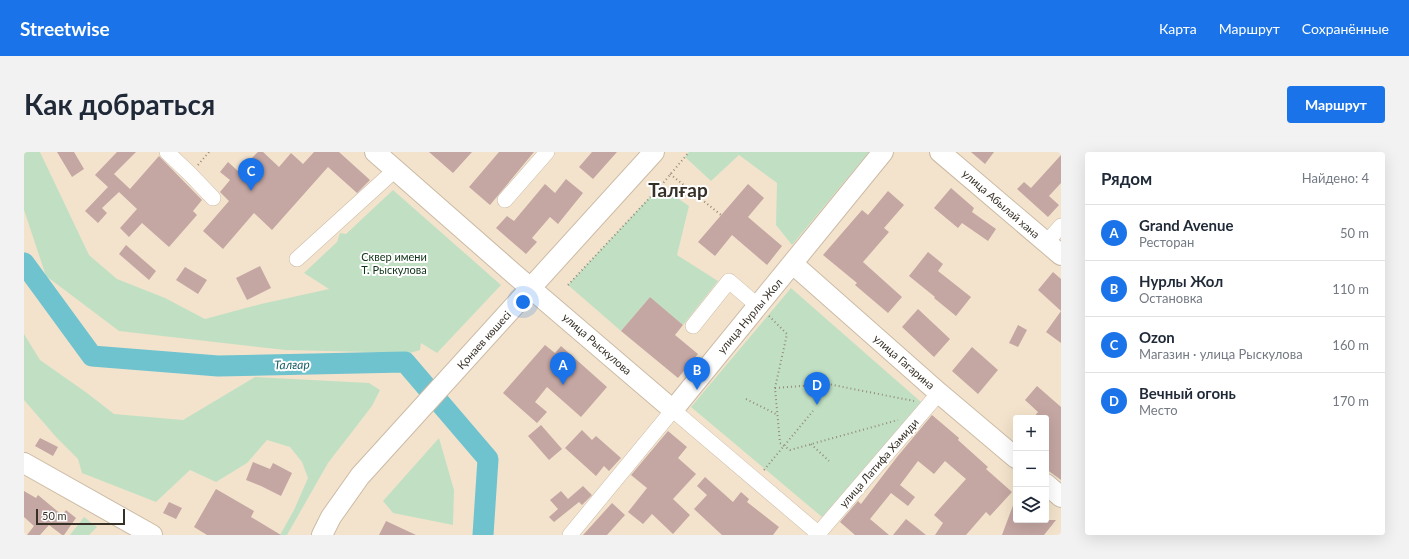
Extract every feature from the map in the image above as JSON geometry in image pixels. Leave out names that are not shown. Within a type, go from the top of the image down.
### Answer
[{"type":"main road","name":"улица Рыскулова","points":[[375,152],[673,410]]},
{"type":"main road","name":"Қонаев көшесі","points":[[322,535],[331,517],[360,476],[654,152]]},
{"type":"main road","name":"улица Нурлы Жол","points":[[673,410],[883,152]]},
{"type":"main road","name":"улица Абылай хана","points":[[940,152],[1061,255]]},
{"type":"main road","name":"улица Гагарина","points":[[793,264],[934,399],[992,437],[1013,455]]},
{"type":"main road","points":[[24,463],[152,535]]},
{"type":"main road","points":[[1049,487],[1061,497]]},
{"type":"street","points":[[167,152],[213,198]]},
{"type":"street","points":[[505,200],[547,152]]},
{"type":"street","points":[[296,259],[395,170]]},
{"type":"street","points":[[1046,243],[1061,226]]},
{"type":"street","points":[[693,326],[729,281],[758,306]]},
{"type":"street","name":"улица Латифа Хамиди","points":[[811,532],[934,399]]},
{"type":"street","name":"улица Рыскулова","points":[[673,410],[756,481],[811,532]]},
{"type":"street","name":"улица Нурлы Жол","points":[[570,535],[673,410]]},
{"type":"path","points":[[190,174],[209,152]]},
{"type":"path","points":[[568,285],[689,152]]},
{"type":"path","points":[[670,174],[721,216]]},
{"type":"path","points":[[758,306],[787,334],[776,388],[780,443],[790,450],[900,419]]},
{"type":"path","points":[[776,388],[828,384],[934,399]]},
{"type":"path","points":[[746,399],[778,415]]},
{"type":"path","points":[[756,481],[813,411]]},
{"type":"path","points":[[810,444],[829,461]]},
{"type":"green space","name":"Сквер имени Т. Рыскулова","points":[[24,152],[40,152],[89,255],[117,279],[165,298],[205,319],[261,304],[329,289],[304,273],[337,242],[340,233],[346,234],[393,190],[501,285],[437,353],[421,343],[420,350],[410,353],[285,350],[119,331],[46,276],[24,210]]},
{"type":"green space","points":[[689,152],[869,152],[792,245],[776,225],[777,183],[739,155],[711,181],[685,157]]},
{"type":"green space","points":[[660,186],[689,206],[677,255],[718,281],[683,325],[650,297],[621,331],[568,285]]},
{"type":"green space","points":[[791,288],[921,402],[822,517],[691,407]]},
{"type":"green space","points":[[24,334],[40,360],[114,414],[183,420],[255,377],[369,383],[380,390],[372,406],[328,463],[287,535],[280,535],[294,510],[308,478],[302,462],[290,447],[267,440],[247,463],[216,482],[190,470],[156,502],[82,473],[78,459],[56,437],[24,400]]},
{"type":"green space","points":[[439,438],[454,490],[453,525],[393,513],[383,501]]},
{"type":"green space","points":[[84,517],[97,527],[89,535],[70,535]]},
{"type":"building","points":[[57,152],[74,152],[84,169],[72,177]]},
{"type":"building","points":[[117,152],[136,152],[114,174],[130,189],[159,156],[202,200],[193,211],[197,215],[169,247],[142,223],[129,237],[120,228],[137,209],[119,192],[102,208],[107,213],[98,223],[85,211],[108,187],[95,175]]},
{"type":"building","points":[[258,152],[263,152],[279,167],[291,153],[303,164],[314,152],[339,152],[370,180],[357,193],[328,167],[272,230],[254,213],[223,249],[203,231],[229,201],[220,192],[230,180],[220,172],[228,162],[238,171]]},
{"type":"building","points":[[429,152],[472,152],[453,173]]},
{"type":"building","points":[[499,152],[534,152],[490,205],[469,187]]},
{"type":"building","points":[[592,152],[617,152],[593,179],[579,167]]},
{"type":"building","points":[[971,152],[994,152],[985,164]]},
{"type":"building","points":[[1061,155],[1061,183],[1049,196],[1059,205],[1048,217],[1017,189],[1024,182],[1031,188]]},
{"type":"building","points":[[566,179],[583,193],[558,224],[550,217],[532,238],[537,242],[526,254],[496,228],[507,216],[514,221],[545,184],[555,193]]},
{"type":"building","points":[[748,184],[764,198],[748,217],[782,246],[767,265],[732,235],[715,256],[698,242]]},
{"type":"building","points":[[951,188],[974,208],[972,212],[996,229],[988,241],[962,223],[958,228],[934,208]]},
{"type":"building","points":[[888,191],[904,205],[884,228],[889,232],[863,262],[902,297],[888,313],[855,285],[857,283],[823,255],[862,210],[868,215]]},
{"type":"building","points":[[126,245],[156,271],[149,280],[119,254]]},
{"type":"building","points":[[928,252],[943,264],[938,271],[971,297],[956,316],[909,276]]},
{"type":"building","points":[[260,266],[271,288],[247,300],[236,278]]},
{"type":"building","points":[[185,267],[207,280],[198,294],[176,280]]},
{"type":"building","points":[[1053,272],[1061,279],[1061,311],[1038,290]]},
{"type":"building","points":[[650,297],[683,325],[675,335],[698,354],[678,378],[621,331]]},
{"type":"building","points":[[918,309],[950,339],[934,357],[902,327]]},
{"type":"building","points":[[1061,311],[1061,343],[1046,332]]},
{"type":"building","points":[[1018,325],[1027,330],[1018,347],[1009,343]]},
{"type":"building","points":[[545,345],[555,353],[561,346],[607,387],[581,417],[547,387],[535,402],[547,412],[537,423],[503,393]]},
{"type":"building","points":[[972,347],[998,370],[978,394],[952,371]]},
{"type":"building","points":[[1037,386],[1061,407],[1061,480],[1049,471],[1049,415],[1036,415],[1038,412],[1025,400]]},
{"type":"building","points":[[932,415],[959,438],[958,440],[988,467],[986,469],[1012,492],[990,516],[986,512],[966,535],[935,535],[943,523],[934,515],[966,479],[945,461],[934,474],[918,461],[900,485],[915,497],[908,506],[891,493],[870,519],[889,535],[855,535],[840,522],[858,501],[861,504]]},
{"type":"building","points":[[541,425],[562,449],[549,460],[528,436]]},
{"type":"building","points":[[582,430],[592,440],[596,436],[621,458],[609,471],[604,466],[596,476],[565,448]]},
{"type":"building","points":[[668,431],[687,447],[678,458],[696,474],[673,499],[690,515],[673,534],[652,514],[643,524],[628,512],[647,488],[631,475]]},
{"type":"building","points":[[40,438],[58,447],[53,456],[35,446]]},
{"type":"building","points":[[253,462],[270,469],[273,463],[292,473],[281,496],[246,480]]},
{"type":"building","points":[[705,477],[733,502],[741,492],[749,499],[747,502],[779,527],[773,535],[722,535],[694,509],[707,495],[697,486]]},
{"type":"building","points":[[583,486],[592,495],[582,505],[579,502],[554,522],[549,517],[558,509],[550,500],[561,491],[568,499]]},
{"type":"building","points":[[216,489],[254,511],[251,517],[281,535],[207,535],[194,527]]},
{"type":"building","points":[[24,491],[36,498],[38,495],[62,515],[66,510],[76,518],[64,535],[49,525],[40,535],[27,535],[34,526],[24,517]]},
{"type":"building","points":[[169,502],[182,508],[176,519],[163,513]]},
{"type":"building","points":[[612,503],[625,515],[607,535],[583,535]]},
{"type":"building","points":[[1013,505],[1013,523],[1049,523],[1049,520],[1056,520],[1044,535],[1002,535]]},
{"type":"building","points":[[906,519],[926,535],[893,535]]},
{"type":"building","points":[[386,521],[416,535],[379,535]]},
{"type":"waterway","name":"Талғар","points":[[24,263],[92,356],[218,366],[405,362],[488,459],[483,535]]},
{"type":"place","name":"Ozon","points":[[251,191]]},
{"type":"place","name":"Grand Avenue","points":[[563,385]]},
{"type":"place","name":"Нурлы Жол","points":[[697,390]]},
{"type":"place","name":"Вечный огонь","points":[[817,405]]},
{"type":"district","name":"Талғар","points":[[678,190]]}]
